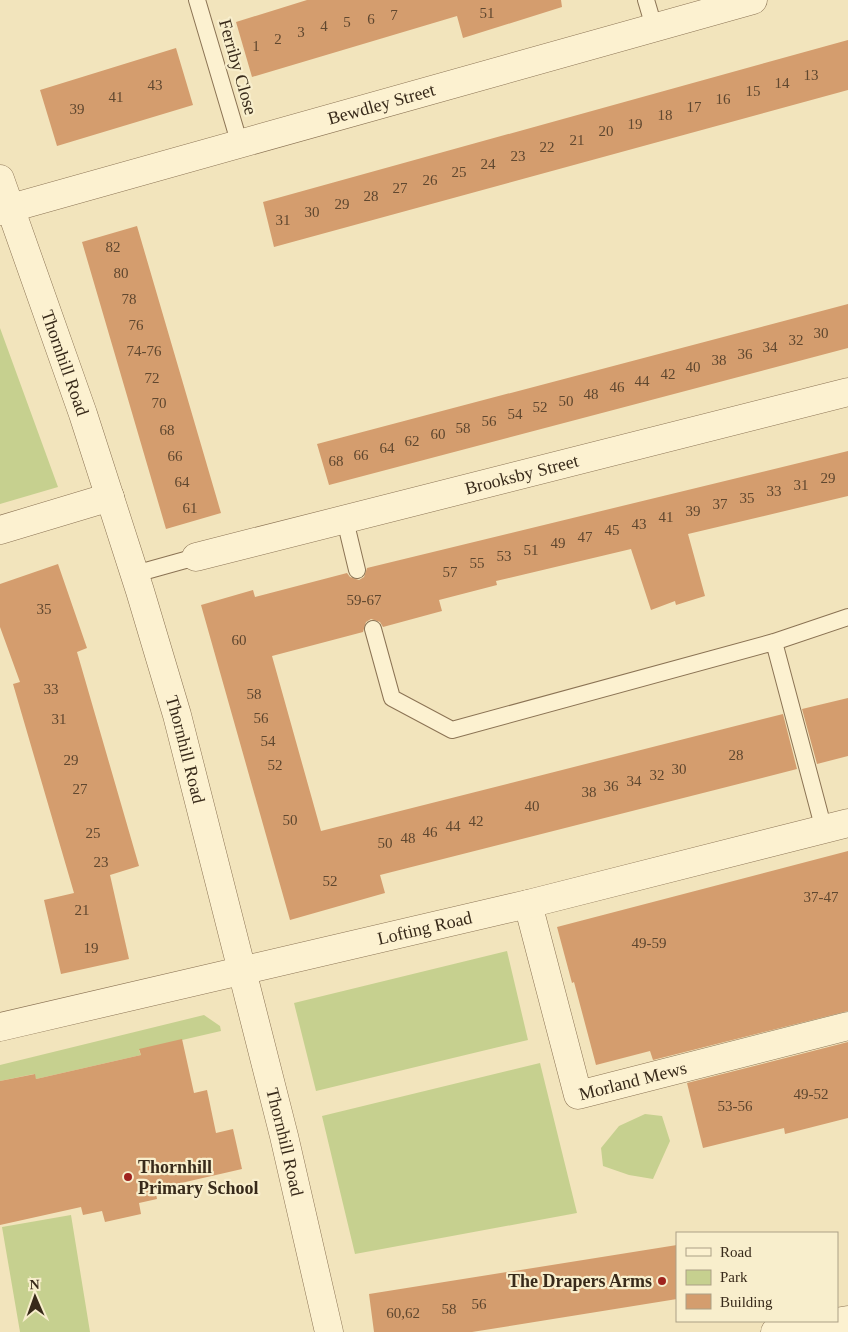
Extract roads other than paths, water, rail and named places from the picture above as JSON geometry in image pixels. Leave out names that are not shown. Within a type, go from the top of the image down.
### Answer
[{"type":"street","name":"Bewdley Street","points":[[5,210],[432,88],[753,0]]},
{"type":"street","name":"Thornhill Road","points":[[0,179],[5,210],[110,497],[177,715],[243,970],[329,1332]]},
{"type":"street","name":"Brooksby Street","points":[[196,557],[848,392]]},
{"type":"street","points":[[0,530],[110,497]]},
{"type":"street","name":"Lofting Road","points":[[0,1027],[528,904],[836,826]]},
{"type":"street","name":"Morland Mews","points":[[528,904],[578,1094],[848,1026]]},
{"type":"street","points":[[775,1332],[836,1322]]},
{"type":"lane","name":"Ferriby Close","points":[[197,0],[240,144]]},
{"type":"lane","points":[[646,0],[654,27]]},
{"type":"lane","points":[[345,520],[358,570]]},
{"type":"lane","points":[[135,574],[196,557]]},
{"type":"lane","points":[[373,629],[392,698],[452,730],[774,642],[848,617]]},
{"type":"lane","points":[[774,642],[836,826]]},
{"type":"place","name":"Thornhill Primary School","points":[[128,1177]]},
{"type":"place","name":"The Drapers Arms","points":[[662,1281]]}]
